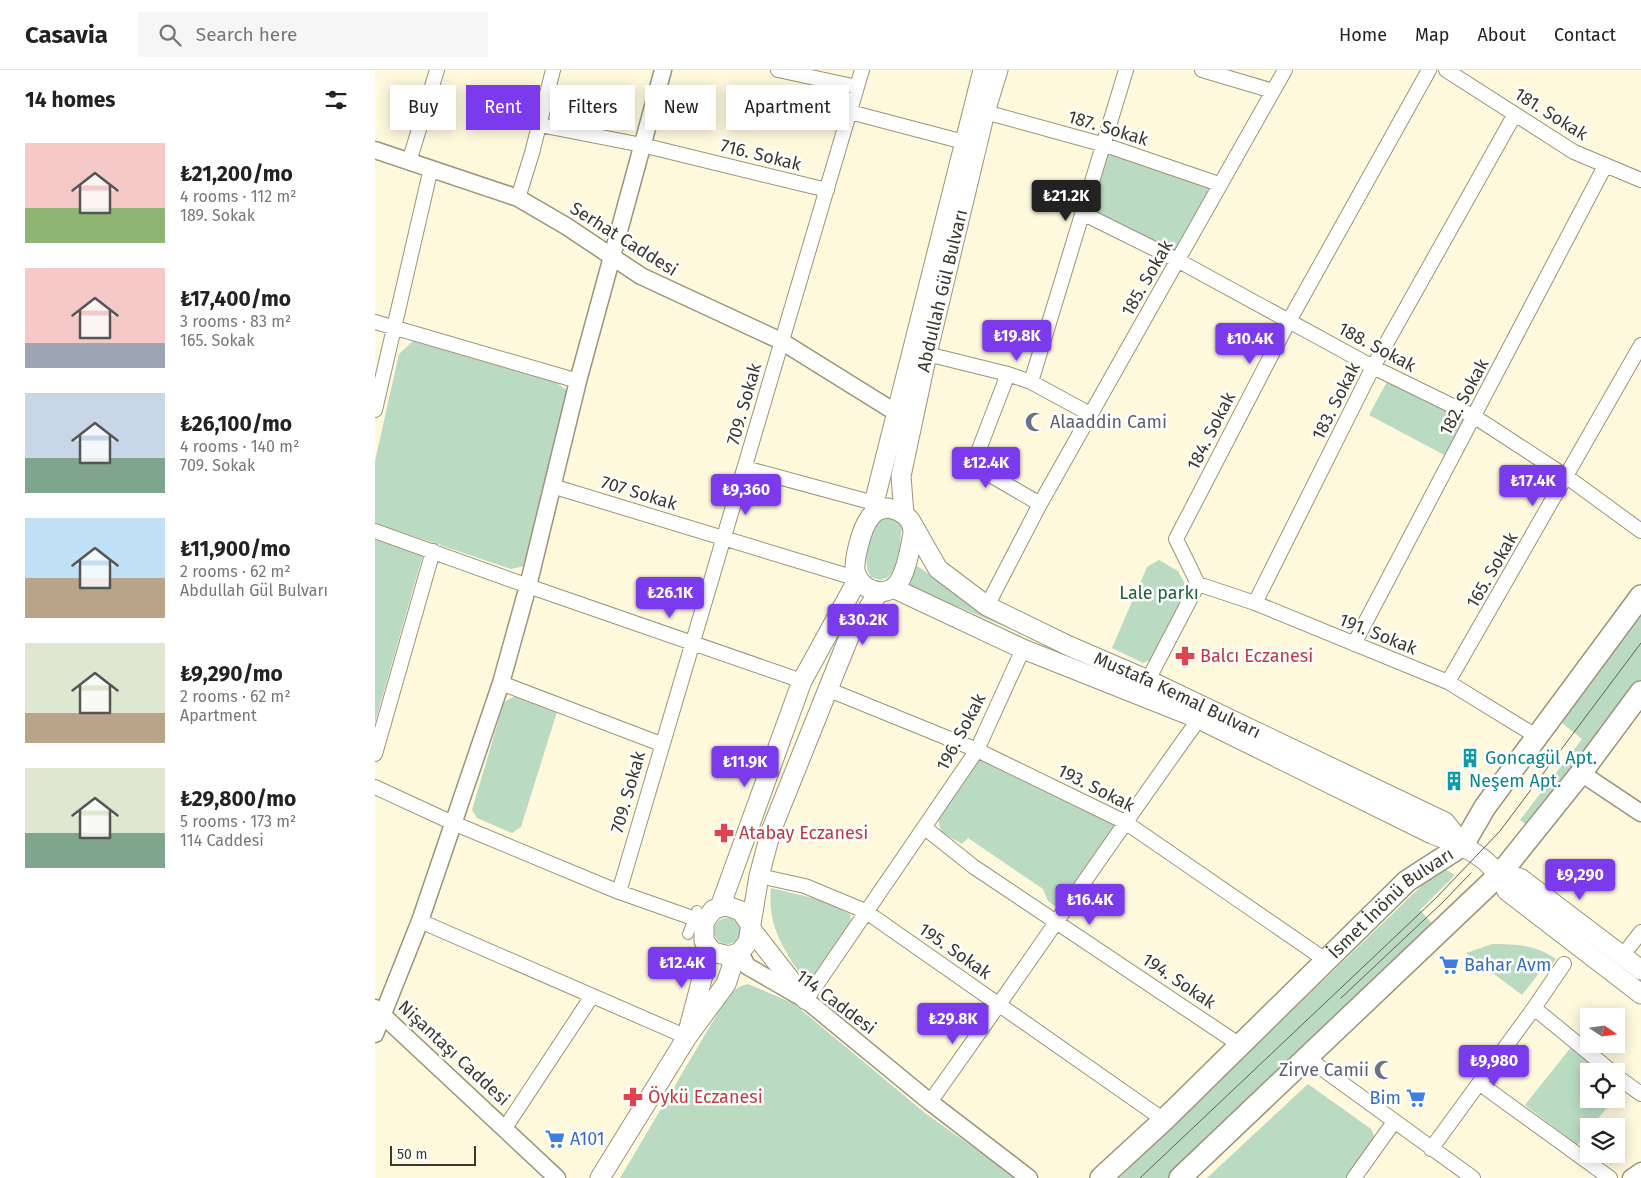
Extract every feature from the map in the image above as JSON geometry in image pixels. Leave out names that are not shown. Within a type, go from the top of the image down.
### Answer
[{"type":"main road","name":"Abdullah Gül Bulvarı","points":[[876,506],[895,412],[983,70]]},
{"type":"main road","name":"Abdullah Gül Bulvarı","points":[[907,517],[901,476],[927,354],[985,112],[998,70]]},
{"type":"main road","points":[[600,1178],[687,1037],[726,984],[738,953],[749,942],[759,876],[771,832],[827,689],[849,637],[886,590],[904,573],[913,534],[907,517],[897,510],[876,506],[865,527],[854,565],[858,579],[869,588],[886,590]]},
{"type":"main road","name":"Mustafa Kemal Bulvarı","points":[[907,517],[938,569],[987,606],[1069,646],[1148,680],[1445,822],[1463,846]]},
{"type":"main road","points":[[720,907],[802,681],[858,579]]},
{"type":"main road","name":"Mustafa Kemal Bulvarı","points":[[886,590],[1023,649],[1199,719],[1432,834],[1463,846],[1500,874],[1520,878],[1641,970]]},
{"type":"main road","name":"İsmet İnönü Bulvarı","points":[[1101,1178],[1164,1120],[1407,881],[1463,846],[1485,807],[1535,736],[1641,596]]},
{"type":"main road","points":[[1180,1178],[1500,874],[1581,773],[1641,692]]},
{"type":"main road","name":"Mustafa Kemal Bulvarı","points":[[1500,874],[1507,891],[1641,994]]},
{"type":"main road","points":[[687,1037],[703,974],[707,946],[698,917],[720,907],[727,906],[741,911],[750,926],[806,1000]]},
{"type":"main road","points":[[707,946],[721,955],[738,953]]},
{"type":"street","points":[[409,162],[437,70]]},
{"type":"street","points":[[540,125],[553,70]]},
{"type":"street","points":[[375,1034],[379,1011],[420,922],[501,683],[528,586],[578,381],[611,256],[663,70]]},
{"type":"street","points":[[778,70],[857,87]]},
{"type":"street","name":"709. Sokak","points":[[619,892],[661,744],[863,70]]},
{"type":"street","points":[[1031,382],[1127,70]]},
{"type":"street","points":[[1202,70],[1273,91]]},
{"type":"street","name":"185. Sokak","points":[[987,606],[1040,504],[1090,414],[1179,261],[1219,184],[1285,70]]},
{"type":"street","name":"184. Sokak","points":[[1198,584],[1176,539],[1289,321],[1429,70]]},
{"type":"street","name":"181. Sokak","points":[[1446,70],[1574,152],[1641,180]]},
{"type":"street","points":[[850,112],[964,142]]},
{"type":"street","name":"187. Sokak","points":[[985,112],[1105,145],[1219,184]]},
{"type":"street","name":"183. Sokak","points":[[1255,603],[1373,367],[1515,114]]},
{"type":"street","name":"716. Sokak","points":[[540,125],[642,145],[827,190]]},
{"type":"street","points":[[518,198],[538,130]]},
{"type":"street","name":"Serhat Caddesi","points":[[375,150],[518,198],[566,226],[641,276],[781,341],[895,412]]},
{"type":"street","name":"182. Sokak","points":[[1354,644],[1475,417],[1605,166]]},
{"type":"street","points":[[375,410],[431,168]]},
{"type":"street","name":"188. Sokak","points":[[1084,214],[1179,261],[1373,367],[1475,417],[1567,477],[1641,531]]},
{"type":"street","points":[[375,322],[578,381]]},
{"type":"street","name":"165. Sokak","points":[[1448,682],[1641,345]]},
{"type":"street","points":[[927,354],[1008,374],[1031,382],[1090,414]]},
{"type":"street","points":[[1008,374],[973,465],[1040,504]]},
{"type":"street","points":[[745,468],[876,506]]},
{"type":"street","name":"707 Sokak","points":[[552,486],[858,579]]},
{"type":"street","points":[[375,531],[802,681]]},
{"type":"street","points":[[375,754],[433,551]]},
{"type":"street","points":[[1148,680],[1198,584]]},
{"type":"street","name":"191. Sokak","points":[[1198,584],[1255,603],[1448,682],[1535,736]]},
{"type":"street","name":"196. Sokak","points":[[806,1000],[865,911],[925,828],[977,750],[1023,649]]},
{"type":"street","points":[[501,683],[661,744]]},
{"type":"street","name":"193. Sokak","points":[[827,689],[977,750],[1125,822],[1327,961]]},
{"type":"street","points":[[930,1102],[1058,923],[1125,822],[1199,719]]},
{"type":"street","points":[[1581,773],[1641,813]]},
{"type":"street","points":[[375,787],[453,823],[619,892],[698,917],[689,934]]},
{"type":"street","name":"194. Sokak","points":[[925,828],[974,867],[1240,1045]]},
{"type":"street","name":"195. Sokak","points":[[759,876],[805,886],[865,911],[1164,1120]]},
{"type":"street","points":[[420,922],[687,1037]]},
{"type":"street","points":[[1623,955],[1641,932]]},
{"type":"street","name":"114 Caddesi","points":[[738,953],[747,966],[806,1000],[930,1102],[1029,1178]]},
{"type":"street","points":[[1431,1149],[1564,964]]},
{"type":"street","name":"Nişantaşı Caddesi","points":[[505,1128],[592,996]]},
{"type":"street","points":[[1534,1008],[1601,1063]]},
{"type":"street","name":"Nişantaşı Caddesi","points":[[379,1011],[557,1178]]},
{"type":"street","points":[[1305,1058],[1473,1178]]},
{"type":"street","points":[[1625,1082],[1641,1094]]},
{"type":"street","points":[[1479,1083],[1610,1178]]},
{"type":"street","points":[[1354,1178],[1394,1122]]},
{"type":"street","points":[[1631,1178],[1641,1172]]},
{"type":"green space","points":[[1105,145],[1219,184],[1179,261],[1084,214]]},
{"type":"green space","points":[[414,340],[552,379],[569,392],[529,565],[511,569],[375,523],[375,461],[399,354]]},
{"type":"green space","points":[[1389,378],[1468,420],[1448,457],[1369,415]]},
{"type":"green space","points":[[883,517],[896,518],[902,528],[895,567],[887,578],[880,580],[871,577],[868,571],[867,555],[871,537]]},
{"type":"green space","points":[[375,535],[423,554],[375,723]]},
{"type":"green space","name":"Lale parkı","points":[[1159,560],[1178,571],[1187,587],[1153,659],[1143,663],[1112,648],[1147,567]]},
{"type":"green space","points":[[913,563],[971,603],[1184,704],[959,607],[901,590]]},
{"type":"green space","points":[[1641,609],[1641,693],[1532,829],[1520,820],[1582,739],[1557,719]]},
{"type":"green space","points":[[515,696],[557,712],[521,827],[512,833],[477,818],[472,810],[504,702]]},
{"type":"green space","points":[[978,759],[1021,771],[1122,823],[1068,902],[1055,906],[1048,901],[1043,889],[968,838],[962,844],[941,832],[938,819]]},
{"type":"green space","points":[[1441,867],[1455,875],[1420,910],[1435,927],[1171,1178],[1119,1178]]},
{"type":"green space","points":[[771,888],[821,900],[850,914],[851,921],[810,982],[805,982],[779,938],[772,915],[770,902]]},
{"type":"green space","points":[[727,918],[736,922],[740,931],[736,940],[727,944],[718,940],[714,931],[718,922]]},
{"type":"green space","points":[[1492,944],[1533,948],[1556,959],[1551,966],[1547,963],[1522,995],[1466,953]]},
{"type":"green space","points":[[748,984],[793,1003],[925,1113],[1016,1178],[620,1178],[725,1001],[735,990]]},
{"type":"green space","points":[[1571,1047],[1592,1063],[1580,1063],[1580,1108],[1607,1108],[1599,1118],[1580,1118],[1580,1142],[1577,1145],[1525,1105]]},
{"type":"green space","points":[[1308,1084],[1371,1129],[1376,1140],[1348,1178],[1207,1178]]},
{"type":"tram line","points":[[1140,1178],[1436,898],[1500,831],[1641,643]]},
{"type":"tram line","points":[[1341,998],[1442,903],[1471,873]]},
{"type":"place","name":"Alaaddin Cami","points":[[1035,422]]},
{"type":"place","name":"Balcı Eczanesi","points":[[1185,656]]},
{"type":"place","name":"Goncagül Apt.","points":[[1470,758]]},
{"type":"place","name":"Neşem Apt.","points":[[1454,781]]},
{"type":"place","name":"Atabay Eczanesi","points":[[724,833]]},
{"type":"place","name":"Bahar Avm","points":[[1449,965]]},
{"type":"place","name":"Zirve Camii","points":[[1384,1070]]},
{"type":"place","name":"Öykü Eczanesi","points":[[633,1097]]},
{"type":"place","name":"Bim","points":[[1416,1098]]},
{"type":"place","name":"A101","points":[[555,1139]]}]
